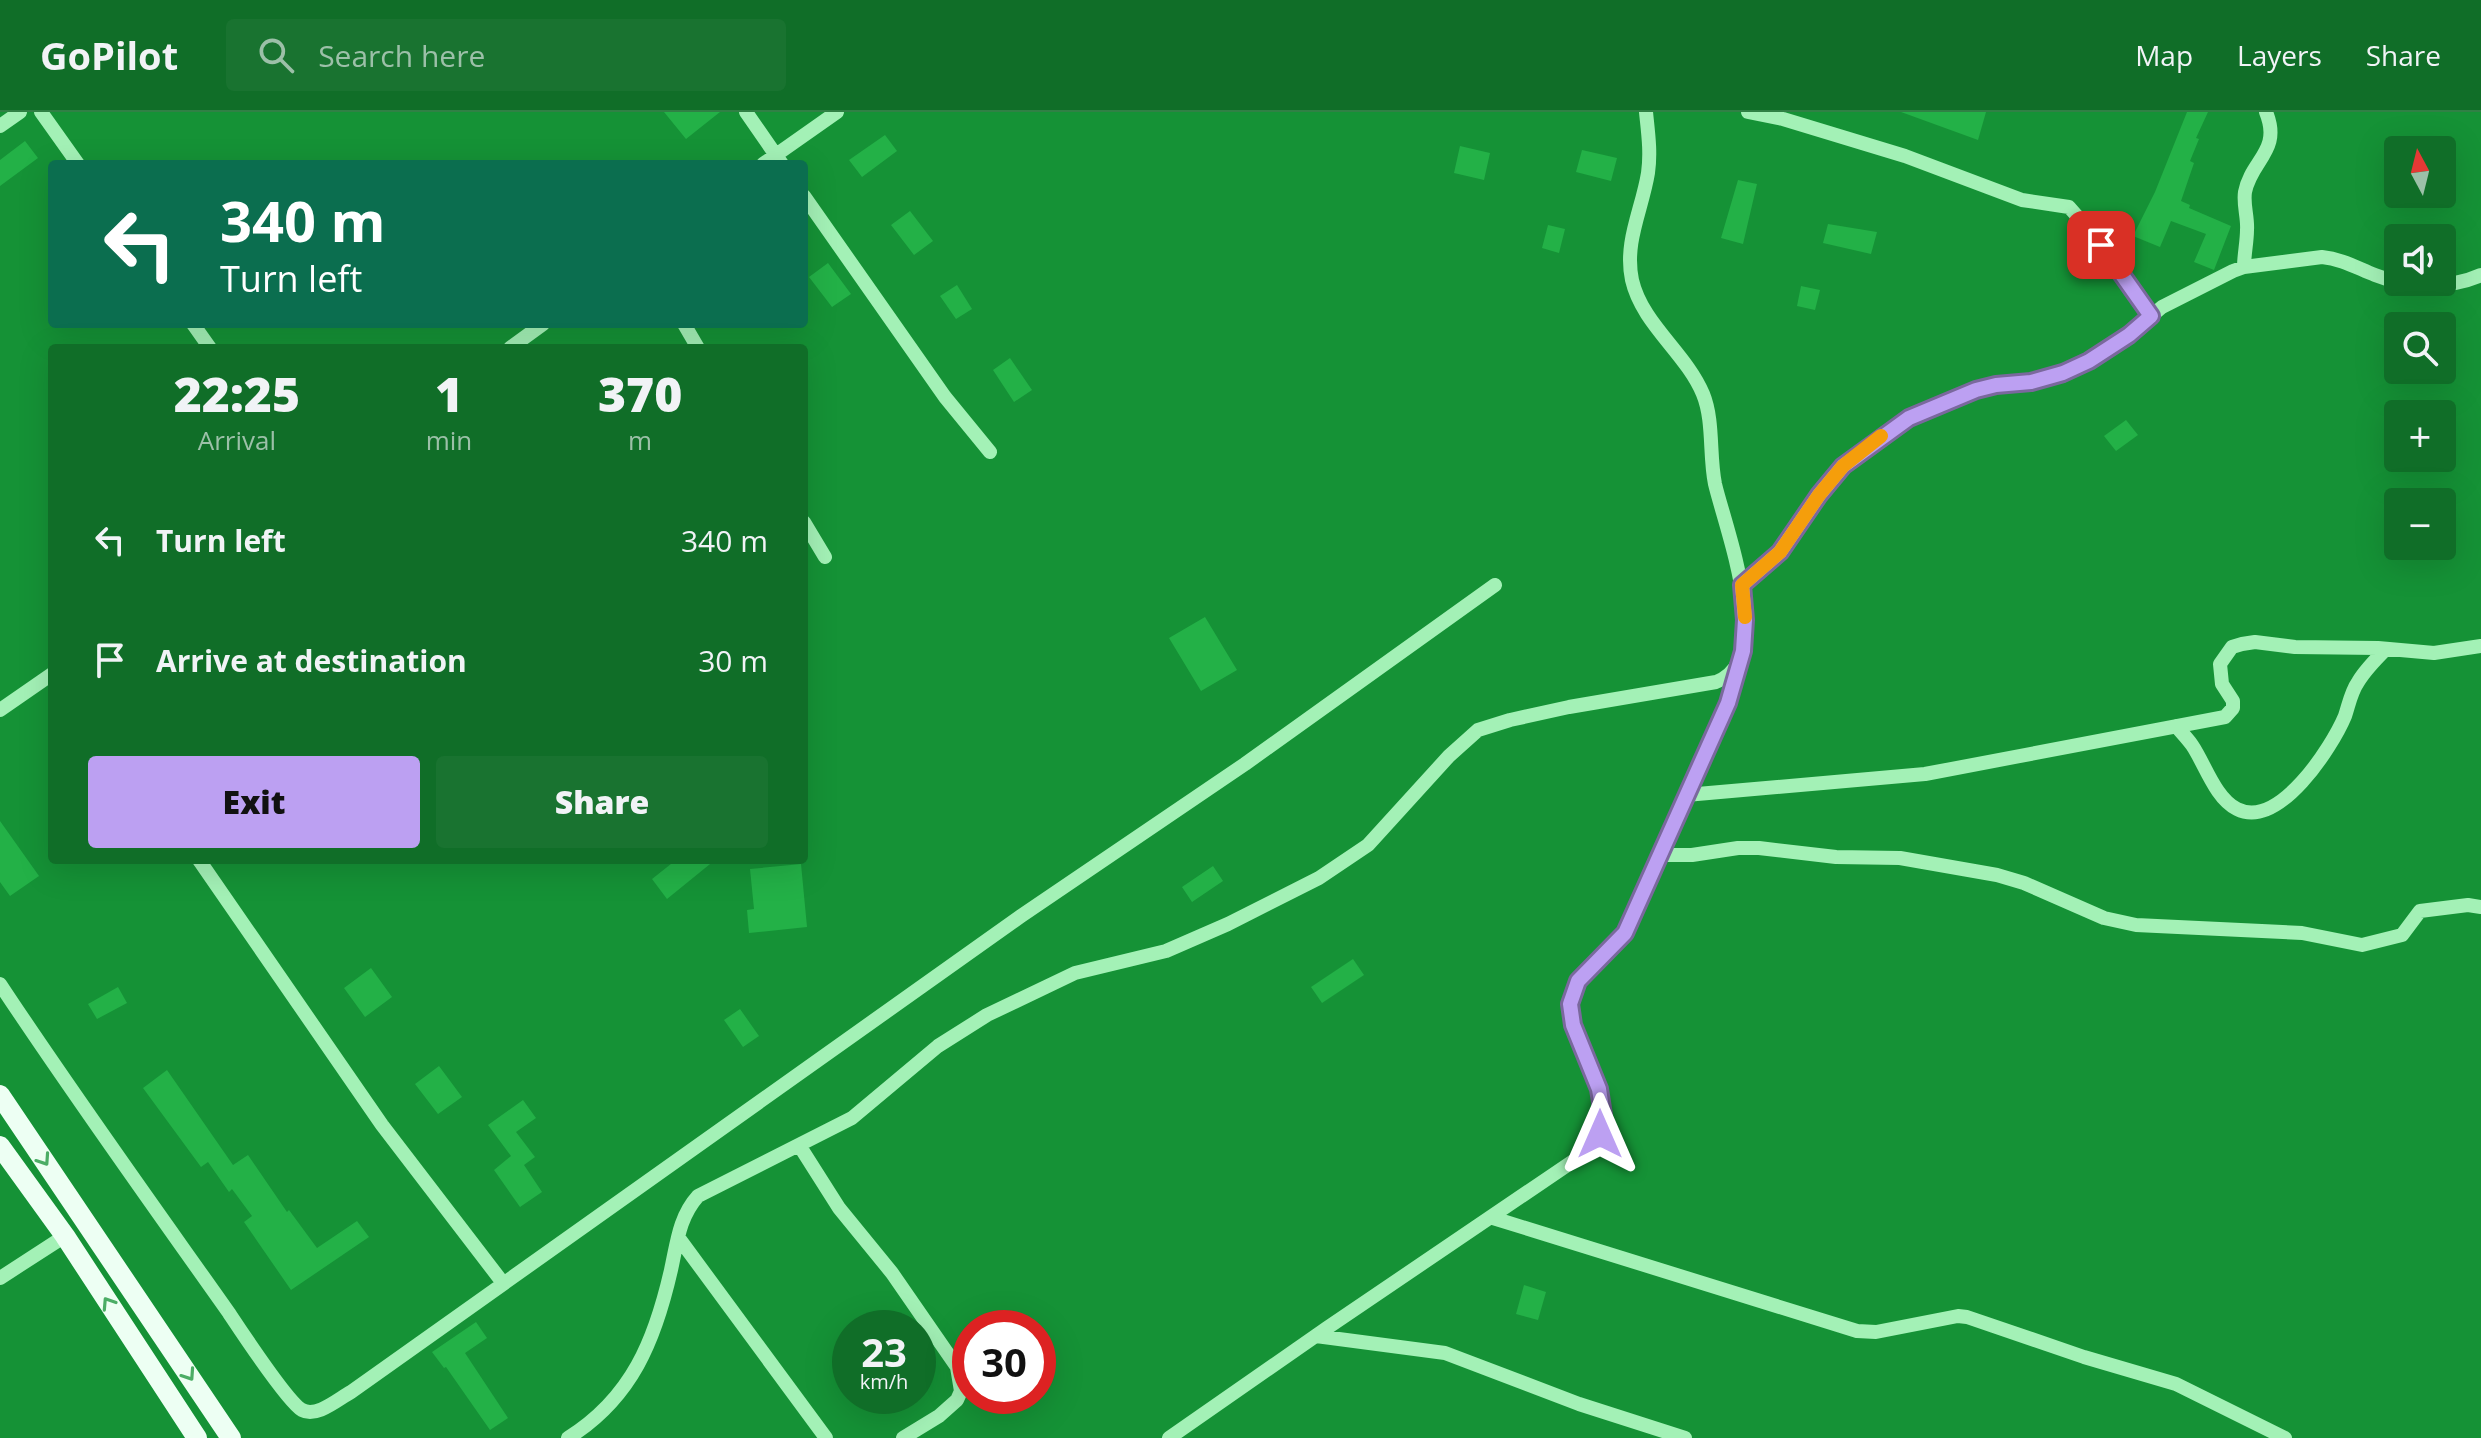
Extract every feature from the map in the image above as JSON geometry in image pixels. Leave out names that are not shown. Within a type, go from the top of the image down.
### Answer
[{"type":"main road","points":[[0,1095],[231,1438]]},
{"type":"main road","points":[[0,1146],[65,1236],[197,1438]]},
{"type":"street","points":[[0,126],[20,112]]},
{"type":"street","points":[[41,112],[75,160]]},
{"type":"street","points":[[746,112],[779,159],[837,112]]},
{"type":"street","points":[[1169,1438],[1591,1149],[1600,1134],[1603,1115],[1599,1089],[1573,1025],[1570,1004],[1578,981],[1625,933],[1661,855],[1728,703],[1743,651],[1745,620],[1742,585],[1715,482],[1703,395],[1641,302],[1633,284],[1629,244],[1648,171],[1646,112]]},
{"type":"street","points":[[1748,112],[1784,116],[1905,156],[2022,200],[2069,207],[2091,232],[2151,316]]},
{"type":"street","points":[[2244,267],[2247,229],[2245,190],[2267,152],[2271,138],[2271,125],[2266,112]]},
{"type":"street","points":[[808,202],[945,397],[990,452]]},
{"type":"street","points":[[1742,585],[1780,552],[1843,466],[1909,418],[1976,390],[2031,382],[2063,373],[2089,361],[2129,335],[2162,307],[2244,267],[2288,260],[2335,258],[2409,285],[2458,281],[2481,275]]},
{"type":"street","points":[[516,344],[538,328]]},
{"type":"street","points":[[808,529],[825,557]]},
{"type":"street","points":[[0,984],[65,1082],[257,1354],[303,1411],[322,1409],[351,1392],[856,1036],[1021,916],[1245,764],[1495,585]]},
{"type":"street","points":[[1686,795],[1925,774],[2229,714],[2233,701],[2222,684],[2220,664],[2232,647],[2255,642],[2295,647],[2446,652],[2481,646]]},
{"type":"street","points":[[2176,726],[2191,743],[2214,784],[2228,801],[2246,812],[2260,811],[2289,796],[2312,771],[2344,717],[2356,684],[2386,649]]},
{"type":"street","points":[[568,1438],[607,1409],[644,1355],[661,1310],[682,1218],[698,1196],[852,1118],[938,1046],[987,1015],[1075,973],[1166,951],[1319,878],[1368,845],[1449,756],[1478,730],[1569,707],[1716,682],[1728,676],[1743,651]]},
{"type":"street","points":[[0,710],[48,677]]},
{"type":"street","points":[[1661,855],[1759,848],[1836,857],[1900,858],[1997,875],[2024,883],[2104,918],[2136,925],[2302,933],[2362,945],[2402,935],[2420,911],[2468,905],[2481,907]]},
{"type":"street","points":[[202,864],[382,1125],[503,1283]]},
{"type":"street","points":[[799,1145],[839,1208],[892,1273],[957,1367],[961,1391],[957,1400],[939,1416],[903,1438]]},
{"type":"street","points":[[1493,1218],[1857,1331],[1876,1332],[1958,1316],[1967,1317],[2176,1384],[2285,1438]]},
{"type":"street","points":[[0,1278],[65,1236]]},
{"type":"street","points":[[678,1237],[826,1438]]},
{"type":"street","points":[[1316,1336],[1445,1353],[1579,1404],[1685,1438]]},
{"type":"building","points":[[664,112],[720,112],[686,139]]},
{"type":"building","points":[[1901,112],[1986,112],[1978,140]]},
{"type":"building","points":[[2187,112],[2208,112],[2196,138],[2199,139],[2190,161],[2194,163],[2181,201],[2190,205],[2189,208],[2231,226],[2214,270],[2194,262],[2206,234],[2171,221],[2160,247],[2133,236],[2155,192]]},
{"type":"building","points":[[885,135],[897,151],[862,177],[849,160]]},
{"type":"building","points":[[25,141],[38,158],[0,186],[0,160]]},
{"type":"building","points":[[1460,146],[1490,153],[1484,180],[1454,173]]},
{"type":"building","points":[[1582,150],[1617,158],[1611,181],[1576,172]]},
{"type":"building","points":[[1738,180],[1757,184],[1743,244],[1721,238]]},
{"type":"building","points":[[910,211],[933,241],[914,255],[891,225]]},
{"type":"building","points":[[1828,224],[1877,232],[1871,254],[1823,243]]},
{"type":"building","points":[[1548,225],[1565,229],[1559,253],[1542,248]]},
{"type":"building","points":[[828,263],[851,294],[832,307],[809,277]]},
{"type":"building","points":[[957,285],[972,309],[956,319],[940,296]]},
{"type":"building","points":[[1801,286],[1820,290],[1815,310],[1797,306]]},
{"type":"building","points":[[1010,358],[1032,390],[1014,402],[993,370]]},
{"type":"building","points":[[2126,420],[2138,435],[2116,451],[2104,436]]},
{"type":"building","points":[[1205,617],[1237,670],[1201,691],[1169,638]]},
{"type":"building","points":[[0,821],[39,876],[10,896],[0,882]]},
{"type":"building","points":[[671,864],[710,864],[667,899],[652,879]]},
{"type":"building","points":[[801,864],[807,927],[749,933],[747,910],[754,909],[750,869]]},
{"type":"building","points":[[1213,866],[1223,881],[1192,902],[1182,887]]},
{"type":"building","points":[[1353,959],[1364,975],[1322,1003],[1311,987]]},
{"type":"building","points":[[371,968],[392,997],[365,1017],[344,988]]},
{"type":"building","points":[[118,987],[127,1003],[97,1019],[88,1004]]},
{"type":"building","points":[[740,1009],[759,1036],[743,1047],[724,1020]]},
{"type":"building","points":[[439,1066],[462,1097],[438,1114],[415,1084]]},
{"type":"building","points":[[167,1070],[233,1165],[248,1155],[287,1212],[289,1210],[317,1248],[357,1221],[369,1237],[291,1290],[244,1222],[252,1216],[232,1189],[229,1192],[208,1162],[201,1167],[143,1088]]},
{"type":"building","points":[[523,1100],[536,1118],[516,1132],[535,1157],[524,1165],[542,1192],[520,1207],[494,1170],[511,1156],[488,1125]]},
{"type":"building","points":[[1524,1285],[1546,1292],[1538,1320],[1516,1314]]},
{"type":"building","points":[[476,1322],[487,1338],[465,1353],[508,1418],[490,1430],[432,1352]]},
{"type":"slow traffic","points":[[1745,617],[1742,585],[1780,552],[1843,466],[1881,436]]},
{"type":"route","points":[[1600,1134],[1603,1115],[1599,1089],[1573,1025],[1570,1004],[1578,981],[1625,933],[1728,703],[1743,651],[1745,620],[1742,585],[1780,552],[1843,466],[1875,440],[1909,418],[1976,390],[2031,382],[2063,373],[2089,361],[2129,335],[2151,316],[2101,245]]}]
